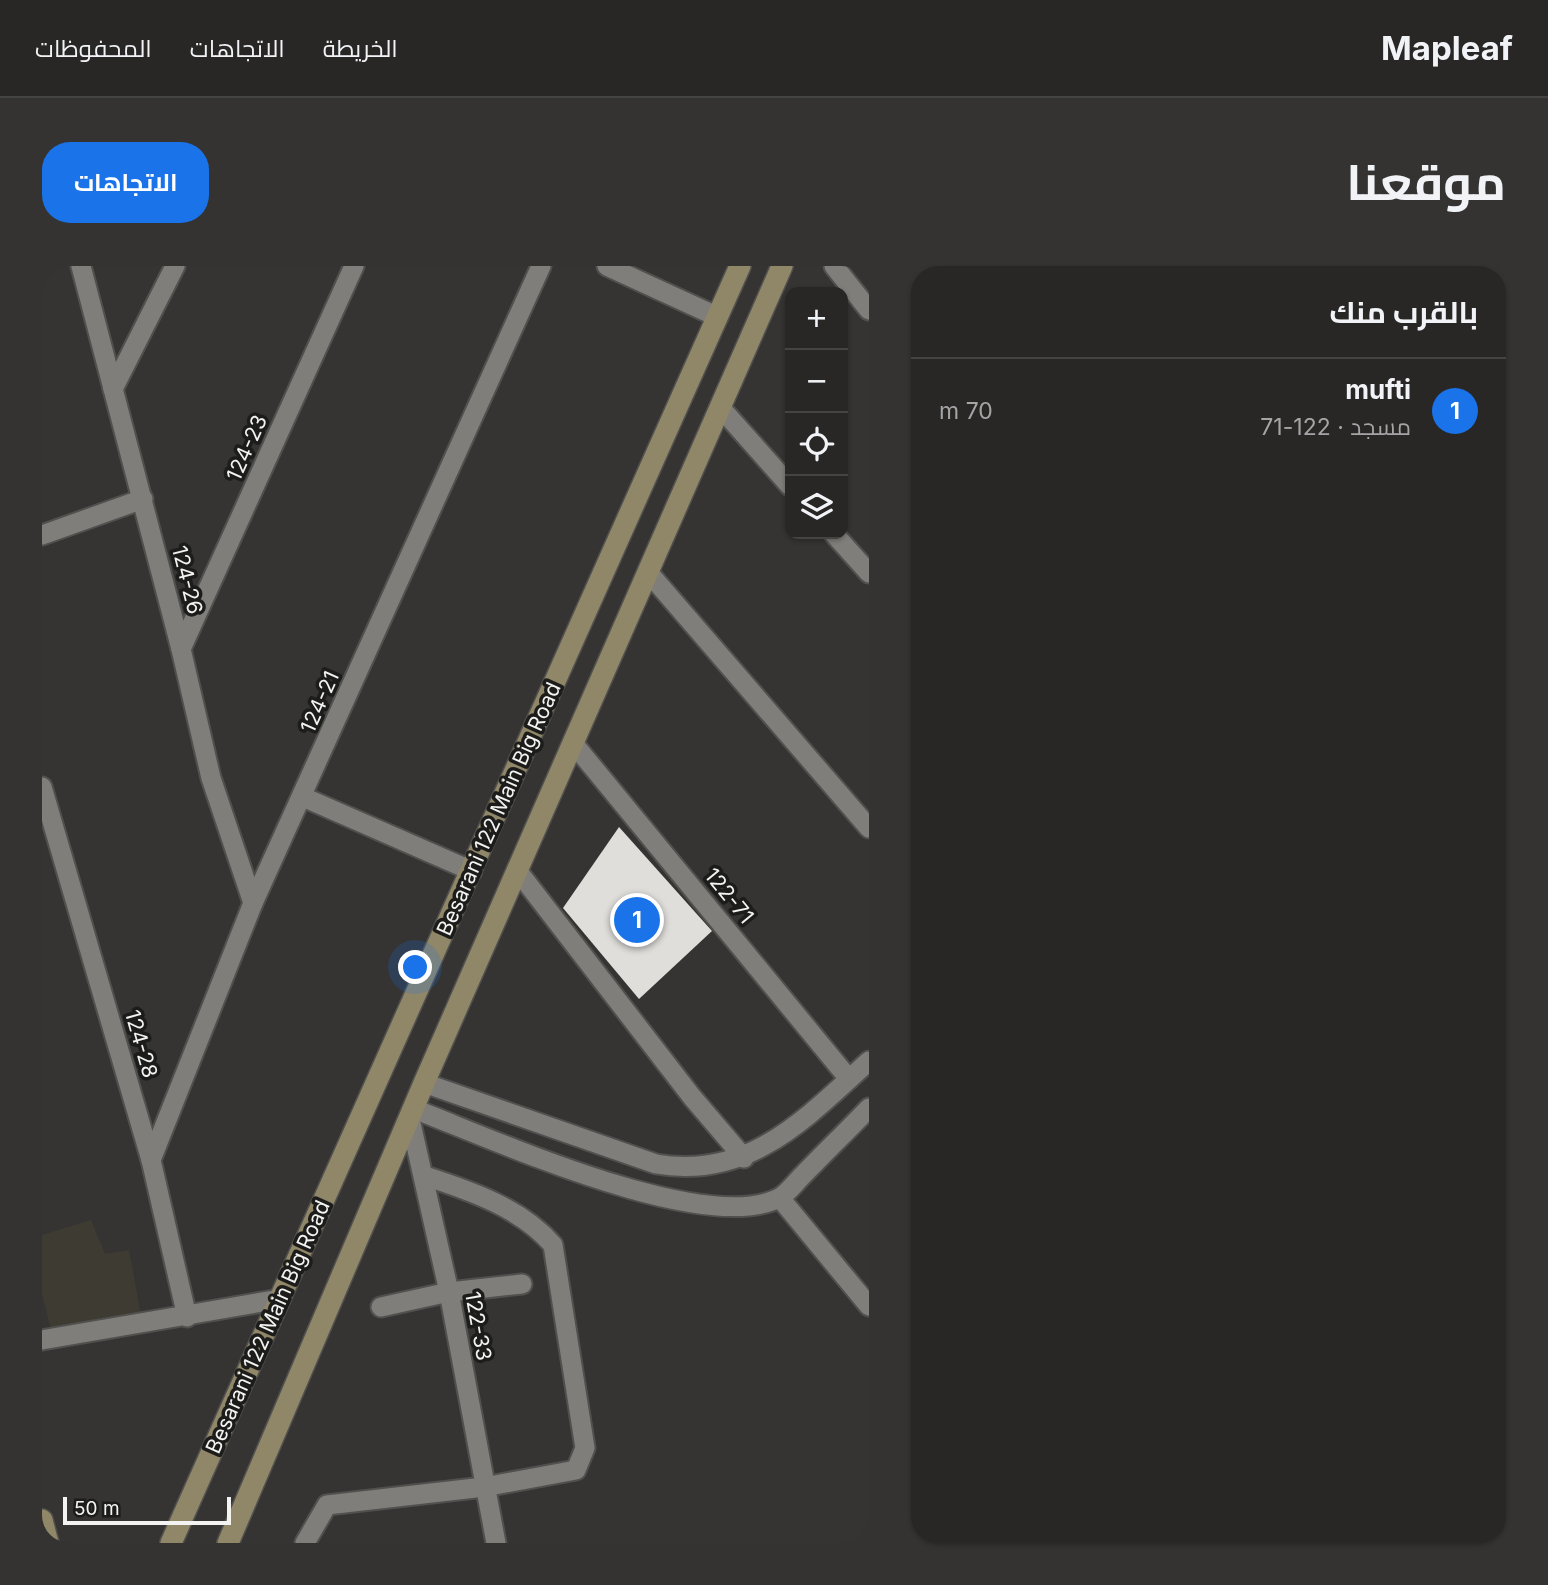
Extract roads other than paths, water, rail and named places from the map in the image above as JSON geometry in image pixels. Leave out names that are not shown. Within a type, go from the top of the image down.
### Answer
[{"type":"main road","name":"Besarani 122 Main Big Road","points":[[171,1543],[740,266]]},
{"type":"main road","points":[[748,266],[779,273]]},
{"type":"main road","name":"Besarani 122 Main Big Road","points":[[228,1543],[308,1350],[779,273]]},
{"type":"main road","points":[[42,1520],[48,1543]]},
{"type":"street","name":"124-26","points":[[81,266],[143,499],[211,778],[253,903]]},
{"type":"street","points":[[113,389],[175,266]]},
{"type":"street","name":"124-23","points":[[181,649],[354,266]]},
{"type":"street","name":"124-21","points":[[151,1160],[253,903],[541,266]]},
{"type":"street","points":[[607,266],[718,317]]},
{"type":"street","points":[[834,266],[869,310]]},
{"type":"street","points":[[720,407],[785,479]]},
{"type":"street","points":[[42,535],[143,499]]},
{"type":"street","points":[[838,539],[869,573]]},
{"type":"street","points":[[648,572],[869,828]]},
{"type":"street","name":"122-71","points":[[573,743],[849,1079]]},
{"type":"street","name":"124-28","points":[[42,787],[151,1160],[187,1317]]},
{"type":"street","points":[[303,797],[472,871]]},
{"type":"street","points":[[517,870],[692,1097],[744,1158]]},
{"type":"street","points":[[424,1083],[656,1164],[682,1168],[714,1166],[744,1158],[778,1137],[869,1061]]},
{"type":"street","points":[[412,1114],[642,1193],[687,1204],[749,1206],[780,1198],[869,1108]]},
{"type":"street","name":"122-33","points":[[412,1114],[449,1292],[496,1543]]},
{"type":"street","points":[[305,1543],[327,1506],[484,1487],[576,1470],[584,1448],[553,1245],[539,1229],[516,1214],[471,1191],[425,1176]]},
{"type":"street","points":[[780,1198],[869,1307]]},
{"type":"street","points":[[380,1307],[449,1292],[522,1284]]},
{"type":"street","points":[[42,1340],[280,1299]]},
{"type":"place","name":"mufti","points":[[637,920]]}]
